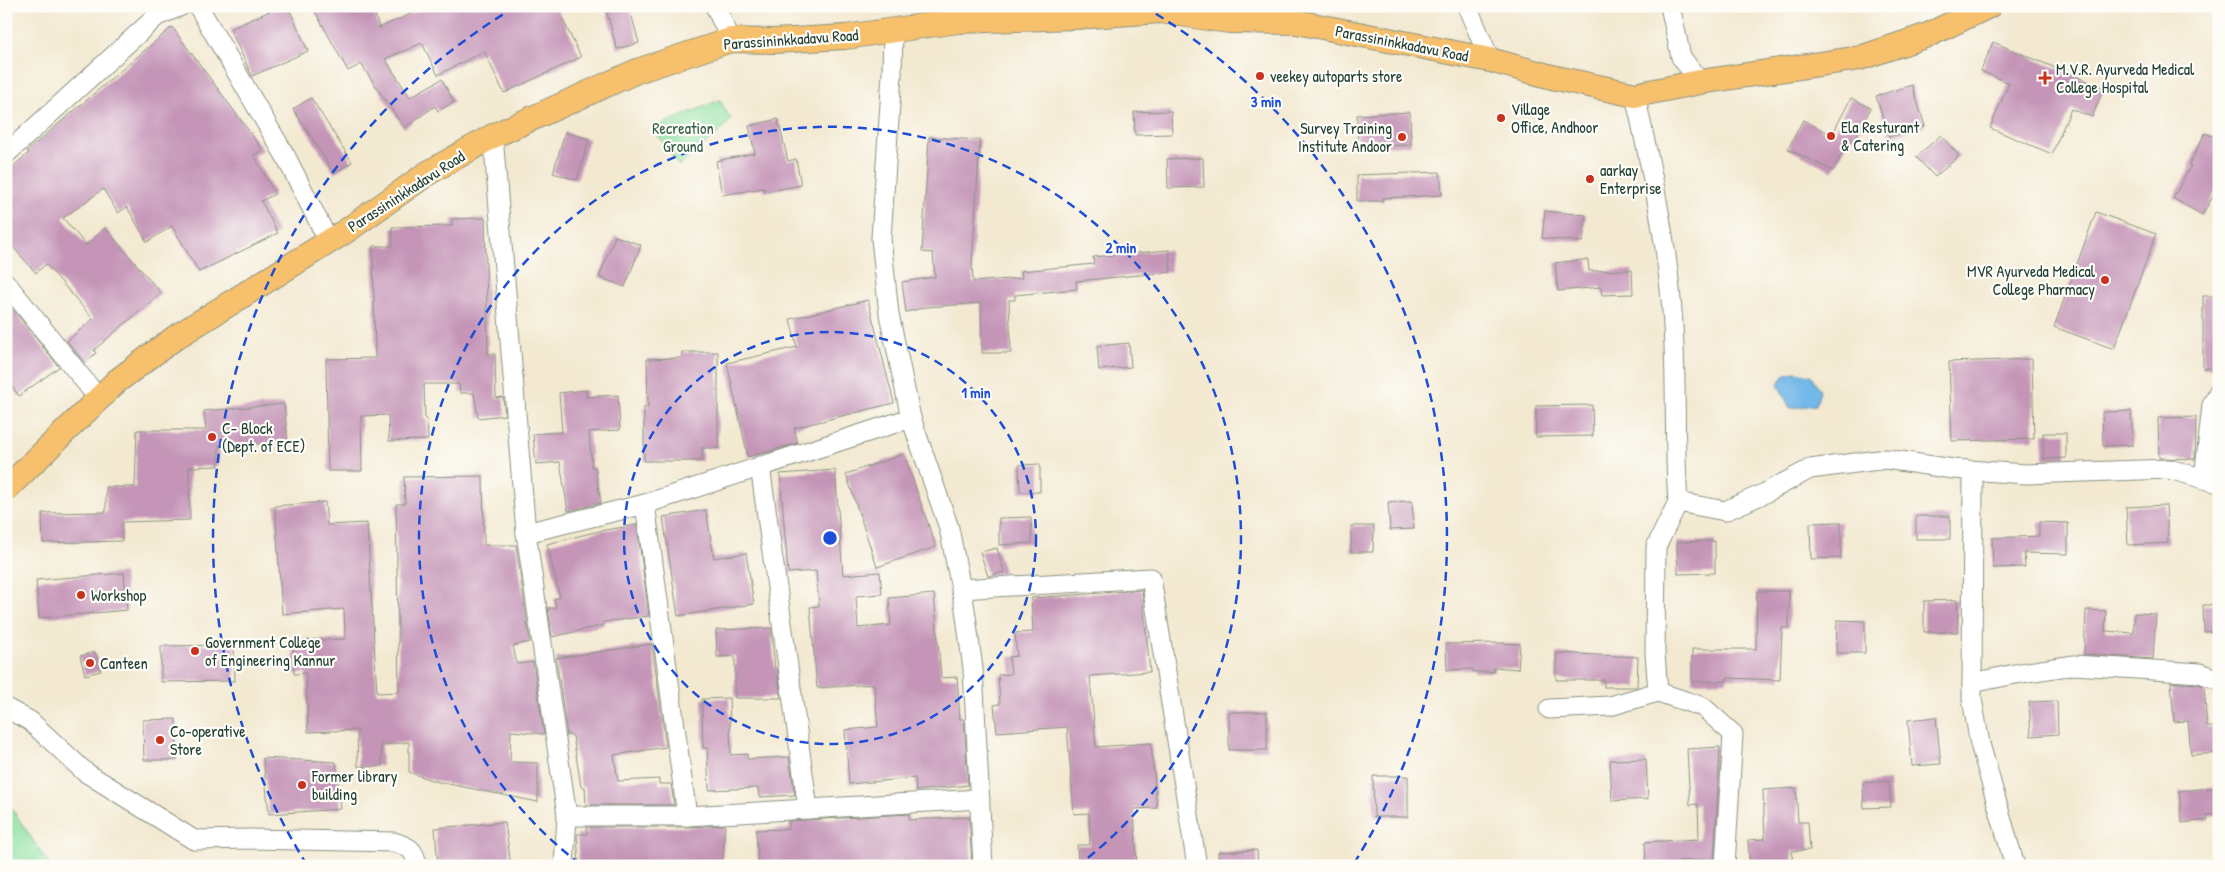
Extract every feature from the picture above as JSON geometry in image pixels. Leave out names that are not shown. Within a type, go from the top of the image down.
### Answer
[{"type":"main road","name":"Parassininkkadavu Road","points":[[6,489],[117,381],[176,337],[329,242],[428,173],[493,136],[637,71],[731,40],[774,41],[845,37],[893,30],[955,13],[1143,9],[1229,21],[1293,14],[1490,60],[1552,78],[1635,94],[1700,82],[1860,58],[1928,35],[1989,6]]},
{"type":"street","points":[[6,154],[157,16],[181,6]]},
{"type":"street","points":[[198,6],[286,156],[329,242]]},
{"type":"street","points":[[716,6],[731,40]]},
{"type":"street","points":[[1467,6],[1490,60]]},
{"type":"street","points":[[1670,6],[1680,57],[1700,82]]},
{"type":"street","points":[[893,30],[892,74],[881,238],[889,314],[911,418],[949,528],[961,590],[973,669],[975,738],[983,866]]},
{"type":"street","points":[[1635,94],[1664,238],[1675,355],[1675,469],[1678,502],[1656,547],[1655,653],[1658,692]]},
{"type":"street","points":[[493,136],[526,533],[567,816],[564,866]]},
{"type":"street","points":[[6,283],[99,399]]},
{"type":"street","points":[[1678,502],[1724,511],[1765,493],[1810,469],[1886,459],[1974,471],[2026,474],[2169,469],[2211,481],[2212,405],[2219,391]]},
{"type":"street","points":[[526,533],[645,504],[911,418]]},
{"type":"street","points":[[760,466],[808,809]]},
{"type":"street","points":[[1974,471],[1972,699],[1980,744],[2015,866]]},
{"type":"street","points":[[645,504],[687,816]]},
{"type":"street","points":[[961,590],[1151,578],[1197,866]]},
{"type":"street","points":[[1972,683],[2074,665],[2200,673],[2219,680]]},
{"type":"street","points":[[1550,709],[1610,706],[1658,692],[1703,707],[1734,734],[1725,866]]},
{"type":"street","points":[[6,708],[30,721],[85,772],[194,840],[252,839],[394,842],[411,848],[415,854],[417,866]]},
{"type":"street","points":[[567,816],[687,816],[980,799]]},
{"type":"green space","name":"Recreation Ground","points":[[720,100],[731,120],[679,166],[653,128]]},
{"type":"green space","points":[[6,800],[50,866],[6,866]]},
{"type":"water","points":[[1795,372],[1811,375],[1820,391],[1816,405],[1790,408],[1778,384],[1786,374]]},
{"type":"building","points":[[281,6],[288,6],[308,51],[252,76],[230,29]]},
{"type":"building","points":[[312,6],[373,6],[379,28],[429,6],[556,6],[581,57],[504,93],[484,51],[438,75],[422,43],[385,59],[410,97],[442,79],[454,102],[438,111],[435,106],[404,128],[361,64],[348,71]]},
{"type":"building","points":[[605,6],[629,6],[639,43],[617,49]]},
{"type":"building","points":[[172,27],[263,150],[254,155],[275,194],[261,201],[278,233],[199,272],[172,226],[147,242],[127,207],[118,213],[103,189],[63,218],[86,245],[105,228],[161,293],[94,350],[96,353],[85,363],[67,341],[93,319],[46,264],[36,273],[6,239],[6,172],[29,153],[27,151]]},
{"type":"building","points":[[1993,42],[2104,88],[2092,117],[2071,109],[2052,154],[1990,128],[2009,83],[1981,71]]},
{"type":"building","points":[[1912,85],[1925,126],[1889,137],[1876,96]]},
{"type":"building","points":[[311,98],[352,162],[334,173],[293,109]]},
{"type":"building","points":[[1851,98],[1871,108],[1854,140],[1850,138],[1833,171],[1788,149],[1803,120],[1832,135]]},
{"type":"building","points":[[1171,111],[1172,134],[1135,135],[1134,112]]},
{"type":"building","points":[[1410,112],[1411,145],[1358,147],[1357,115]]},
{"type":"building","points":[[778,119],[788,161],[796,159],[801,185],[764,192],[764,188],[722,195],[716,161],[755,153],[749,126]]},
{"type":"building","points":[[565,132],[589,139],[577,180],[553,173]]},
{"type":"building","points":[[2205,133],[2219,139],[2219,186],[2202,215],[2173,198],[2191,166],[2189,165]]},
{"type":"building","points":[[1941,135],[1959,156],[1935,177],[1916,157]]},
{"type":"building","points":[[929,137],[980,140],[972,264],[973,282],[1022,278],[1021,271],[1094,264],[1093,257],[1169,250],[1171,272],[1076,281],[1077,289],[1015,295],[1015,300],[1009,300],[1011,353],[982,353],[981,303],[927,307],[906,312],[902,282],[935,277],[933,253],[922,252]]},
{"type":"building","points":[[1203,158],[1204,187],[1168,188],[1167,159]]},
{"type":"building","points":[[1440,172],[1442,195],[1383,198],[1383,201],[1357,201],[1357,175]]},
{"type":"building","points":[[1545,211],[1586,215],[1583,242],[1542,238]]},
{"type":"building","name":"MVR Ayurveda Medical College Pharmacy","points":[[2096,212],[2156,234],[2114,349],[2054,327]]},
{"type":"building","points":[[485,218],[488,354],[495,354],[496,398],[503,397],[505,415],[478,418],[474,393],[460,393],[459,384],[424,384],[428,440],[389,441],[388,415],[361,416],[362,471],[328,471],[326,359],[375,358],[373,246],[393,246],[392,227],[452,226],[452,219]]},
{"type":"building","points":[[615,236],[641,245],[625,287],[599,277]]},
{"type":"building","points":[[1588,260],[1589,271],[1632,270],[1633,294],[1602,295],[1601,287],[1558,291],[1555,263]]},
{"type":"building","points":[[2203,296],[2219,296],[2219,368],[2203,368]]},
{"type":"building","points":[[868,300],[894,403],[794,428],[798,443],[748,457],[727,363],[797,347],[790,319]]},
{"type":"building","points":[[6,301],[59,367],[19,396],[6,379]]},
{"type":"building","points":[[1129,343],[1131,367],[1099,370],[1097,346]]},
{"type":"building","points":[[682,352],[718,352],[718,448],[702,448],[702,461],[644,461],[644,407],[648,407],[647,359],[682,358]]},
{"type":"building","points":[[2032,359],[2034,439],[1952,441],[1949,362]]},
{"type":"building","points":[[586,390],[586,397],[618,395],[620,430],[589,432],[592,467],[595,467],[601,503],[568,511],[560,462],[536,464],[533,434],[562,432],[559,393]]},
{"type":"building","points":[[284,404],[288,443],[219,445],[219,466],[189,467],[190,520],[122,522],[122,541],[43,543],[42,513],[106,512],[106,487],[135,487],[137,430],[206,430],[204,411]]},
{"type":"building","points":[[1592,405],[1593,436],[1536,437],[1536,406]]},
{"type":"building","points":[[2131,411],[2133,445],[2103,446],[2102,412]]},
{"type":"building","points":[[2196,417],[2195,459],[2159,458],[2158,418]]},
{"type":"building","points":[[2043,433],[2066,433],[2066,458],[2044,459]]},
{"type":"building","points":[[904,454],[936,547],[877,567],[846,474]]},
{"type":"building","points":[[1040,464],[1040,492],[1020,492],[1019,465]]},
{"type":"building","points":[[835,470],[843,575],[880,572],[882,594],[856,596],[858,628],[891,625],[889,598],[934,594],[941,678],[957,677],[960,719],[964,719],[968,785],[916,791],[915,778],[849,784],[845,730],[878,727],[874,684],[817,688],[810,607],[819,606],[816,571],[788,573],[780,474]]},
{"type":"building","points":[[483,476],[484,545],[516,545],[530,642],[513,646],[517,664],[533,662],[544,734],[511,731],[510,762],[538,763],[538,802],[434,781],[409,772],[409,742],[381,745],[382,766],[358,767],[357,730],[308,732],[306,673],[294,674],[293,641],[345,639],[344,609],[282,614],[275,506],[325,502],[327,525],[367,523],[377,693],[399,692],[396,504],[405,504],[404,477]]},
{"type":"building","points":[[1412,501],[1414,529],[1390,530],[1388,502]]},
{"type":"building","points":[[2166,505],[2168,543],[2128,545],[2126,507]]},
{"type":"building","points":[[706,510],[714,558],[746,553],[754,604],[678,616],[663,517]]},
{"type":"building","points":[[1916,516],[1950,516],[1950,539],[1916,539]]},
{"type":"building","points":[[1031,517],[1032,543],[999,545],[999,518]]},
{"type":"building","points":[[1841,522],[1841,558],[1811,559],[1810,523]]},
{"type":"building","points":[[2039,522],[2068,523],[2068,554],[2024,553],[2025,567],[1993,568],[1992,538],[2039,536]]},
{"type":"building","points":[[637,525],[649,616],[603,622],[604,625],[552,637],[548,608],[556,608],[554,599],[560,597],[547,544],[599,531]]},
{"type":"building","points":[[1351,526],[1374,526],[1373,552],[1351,552]]},
{"type":"building","points":[[1715,541],[1715,573],[1678,574],[1677,542]]},
{"type":"building","points":[[997,548],[1004,572],[988,576],[980,552]]},
{"type":"building","name":"Workshop","points":[[124,573],[127,610],[39,618],[36,580]]},
{"type":"building","points":[[1142,590],[1150,672],[1090,676],[1096,747],[1151,743],[1157,808],[1134,809],[1137,866],[1094,866],[1094,860],[1078,861],[1077,845],[1090,845],[1089,813],[1074,814],[1067,727],[997,732],[994,705],[1000,704],[998,675],[1011,674],[1009,657],[1017,656],[1015,633],[1033,632],[1031,598]]},
{"type":"building","points":[[1757,591],[1789,591],[1789,628],[1782,628],[1780,680],[1727,678],[1727,681],[1692,682],[1692,649],[1756,649]]},
{"type":"building","points":[[1957,600],[1958,632],[1924,632],[1924,601]]},
{"type":"building","points":[[2203,605],[2219,605],[2219,631],[2204,632]]},
{"type":"building","points":[[2086,610],[2106,611],[2105,631],[2134,633],[2134,613],[2156,614],[2153,659],[2084,654]]},
{"type":"building","points":[[1837,620],[1865,621],[1865,653],[1836,653]]},
{"type":"building","points":[[771,628],[775,668],[777,668],[781,698],[735,698],[735,656],[717,657],[716,630]]},
{"type":"building","points":[[652,644],[666,747],[614,755],[618,781],[659,779],[659,784],[671,784],[674,805],[586,805],[585,787],[581,787],[573,736],[567,735],[556,658]]},
{"type":"building","points":[[1446,644],[1520,644],[1518,669],[1494,667],[1494,672],[1473,672],[1473,669],[1447,670]]},
{"type":"building","points":[[234,645],[235,681],[161,682],[161,646]]},
{"type":"building","name":"Canteen","points":[[95,652],[101,671],[85,675],[80,656]]},
{"type":"building","points":[[1556,653],[1638,657],[1637,687],[1604,687],[1604,680],[1556,680]]},
{"type":"building","points":[[2171,682],[2204,686],[2207,727],[2219,727],[2219,753],[2191,755],[2188,721],[2174,722]]},
{"type":"building","points":[[729,698],[731,755],[747,754],[747,759],[789,757],[795,795],[759,797],[758,788],[709,790],[707,748],[703,748],[702,699]]},
{"type":"building","points":[[2057,701],[2058,734],[2031,736],[2029,702]]},
{"type":"building","points":[[1229,712],[1267,712],[1267,750],[1229,750]]},
{"type":"building","points":[[1936,717],[1941,764],[1912,766],[1908,720]]},
{"type":"building","name":"Co-operative Store","points":[[176,719],[177,760],[144,760],[143,720]]},
{"type":"building","points":[[1720,747],[1714,859],[1679,861],[1680,866],[1646,866],[1645,842],[1699,839],[1698,804],[1690,805],[1687,749]]},
{"type":"building","name":"Former library building","points":[[263,758],[336,762],[341,809],[269,814]]},
{"type":"building","points":[[1646,759],[1648,799],[1612,801],[1610,760]]},
{"type":"building","points":[[1373,776],[1408,776],[1408,817],[1374,817]]},
{"type":"building","points":[[1889,781],[1891,807],[1864,808],[1863,783]]},
{"type":"building","points":[[2219,787],[2219,814],[2207,815],[2208,820],[2182,823],[2179,791]]},
{"type":"building","points":[[1796,788],[1798,822],[1808,822],[1810,850],[1792,851],[1793,866],[1750,866],[1748,840],[1765,839],[1763,790]]},
{"type":"building","points":[[909,814],[909,820],[969,817],[972,866],[758,866],[756,830],[789,829],[789,821]]},
{"type":"building","points":[[505,822],[511,866],[438,866],[435,828]]},
{"type":"building","points":[[725,825],[722,866],[579,866],[577,834],[587,834],[587,827]]},
{"type":"building","points":[[1257,850],[1258,866],[1219,866],[1218,852]]},
{"type":"place","name":"veekey autoparts store","points":[[1260,76]]},
{"type":"place","name":"M.V.R. Ayurveda Medical College Hospital","points":[[2045,78]]},
{"type":"place","name":"Village Office, Andhoor","points":[[1501,118]]},
{"type":"place","name":"Ela Resturant & Catering","points":[[1831,136]]},
{"type":"place","name":"Survey Training Institute Andoor","points":[[1402,137]]},
{"type":"place","name":"aarkay Enterprise","points":[[1590,179]]},
{"type":"place","name":"MVR Ayurveda Medical College Pharmacy","points":[[2105,280]]},
{"type":"place","name":"C- Block (Dept. of ECE)","points":[[212,437]]},
{"type":"place","name":"Workshop","points":[[81,595]]},
{"type":"place","name":"Government College of Engineering Kannur","points":[[195,651]]},
{"type":"place","name":"Canteen","points":[[90,663]]},
{"type":"place","name":"Co-operative Store","points":[[160,740]]},
{"type":"place","name":"Former library building","points":[[302,785]]}]
